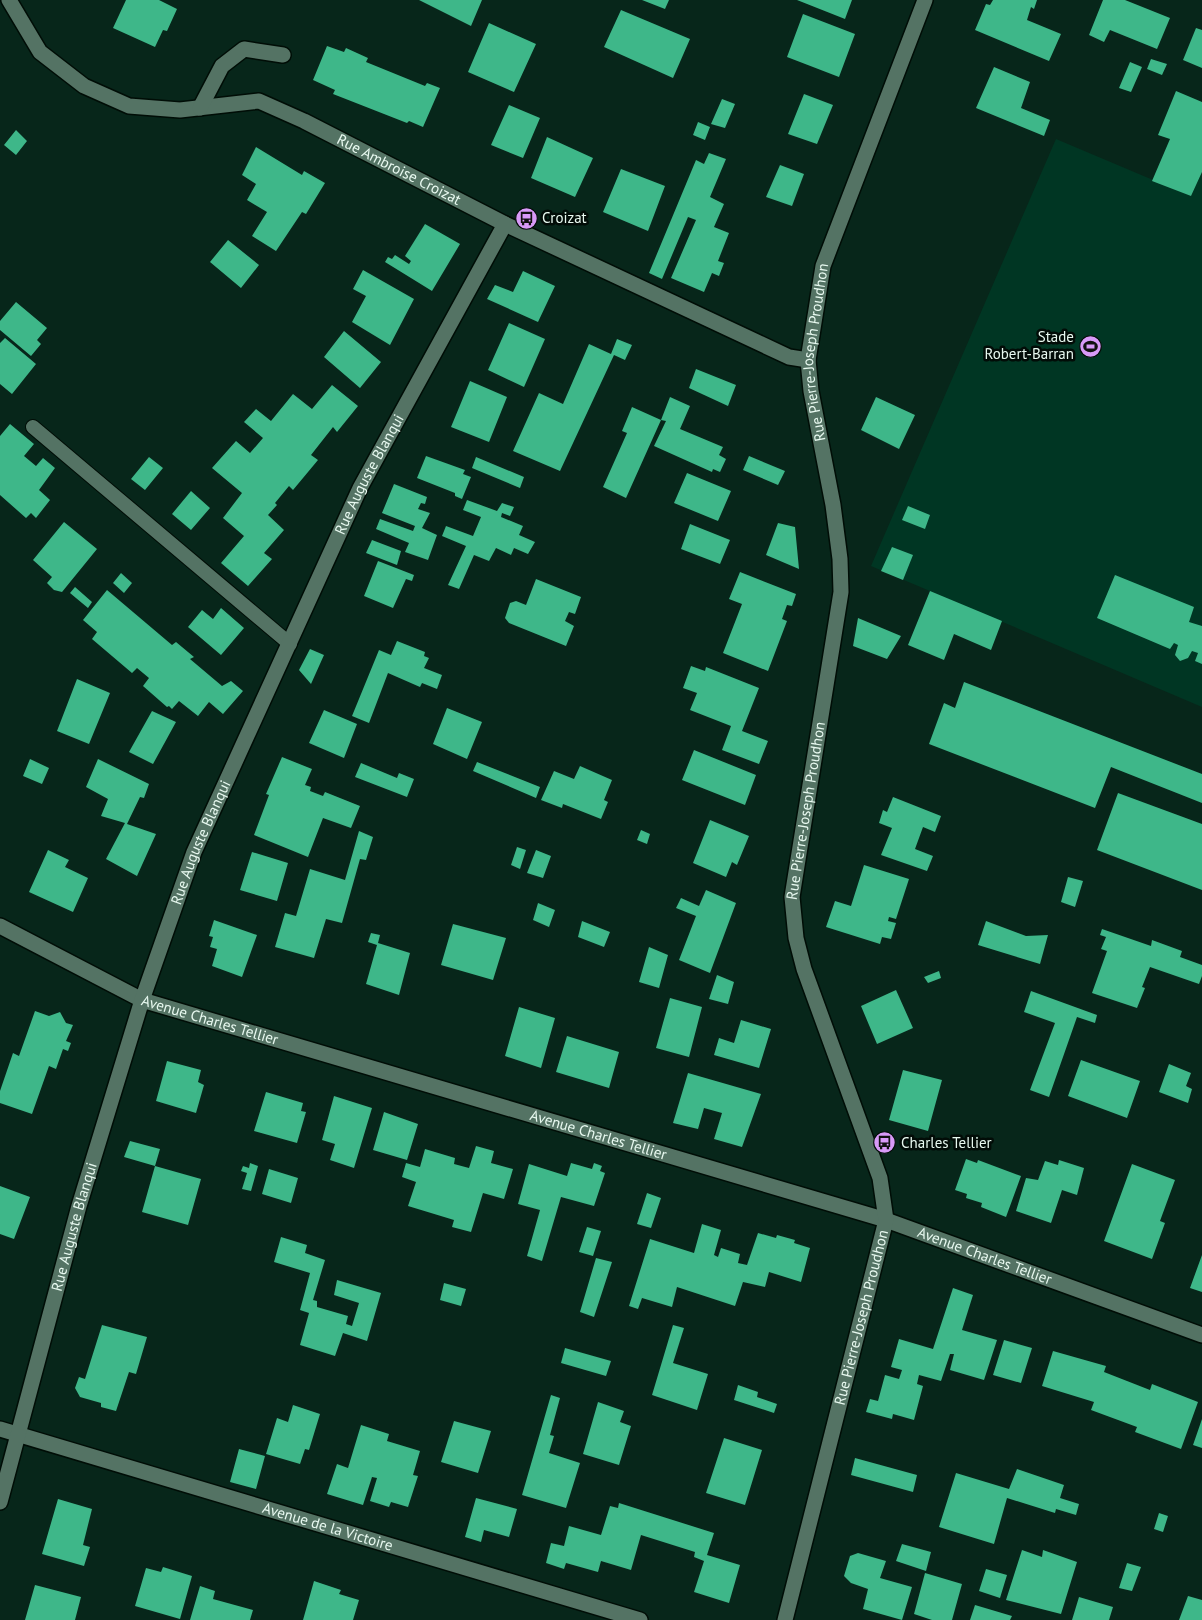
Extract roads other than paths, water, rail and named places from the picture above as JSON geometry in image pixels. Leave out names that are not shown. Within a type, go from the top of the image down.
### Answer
[{"type":"street","name":"Rue Ambroise Croizat","points":[[9,0],[40,52],[84,86],[129,106],[180,110],[259,101],[304,120],[505,224],[789,357],[808,360]]},
{"type":"street","name":"Rue Pierre-Joseph Proudhon","points":[[785,1620],[886,1220],[880,1178],[804,969],[796,938],[792,897],[841,592],[840,559],[833,505],[811,390],[808,360],[822,266],[925,0]]},
{"type":"street","points":[[200,108],[222,66],[244,49],[283,55]]},
{"type":"street","name":"Rue Auguste Blanqui","points":[[0,1502],[78,1206],[142,1000],[194,852],[360,488],[505,224]]},
{"type":"street","name":"Avenue Charles Tellier","points":[[0,926],[142,1000],[886,1220],[1202,1334]]},
{"type":"street","name":"Avenue de la Victoire","points":[[0,1429],[640,1620]]},
{"type":"lane","points":[[33,427],[290,644]]},
{"type":"place","name":"Croizat","points":[[526,218]]},
{"type":"place","name":"Stade Robert-Barran","points":[[1090,346]]},
{"type":"place","name":"Charles Tellier","points":[[885,1143]]}]
